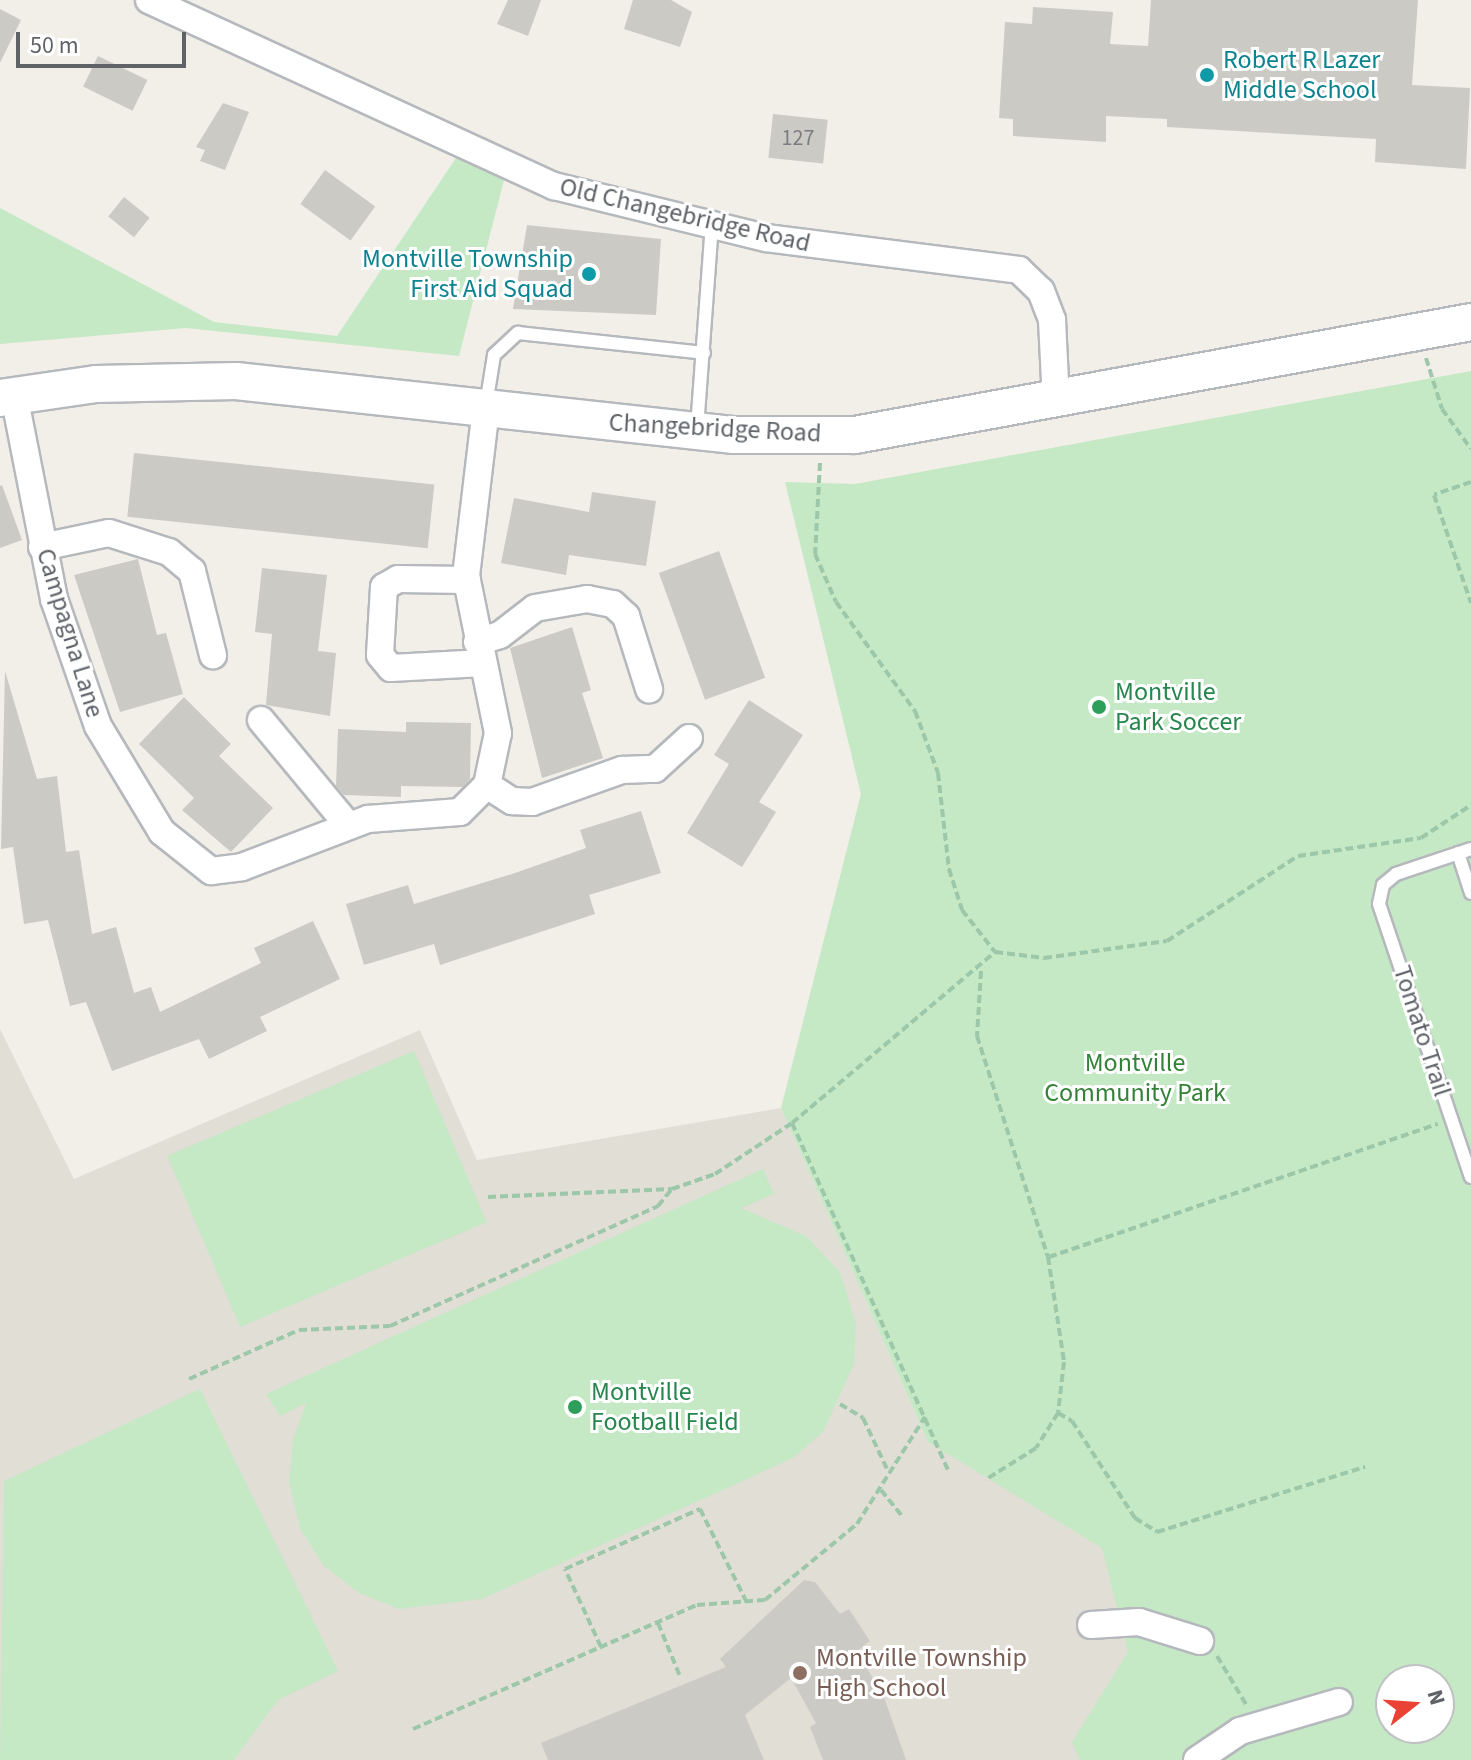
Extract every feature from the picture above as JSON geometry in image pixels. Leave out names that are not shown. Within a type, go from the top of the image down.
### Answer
[{"type":"main road","name":"Changebridge Road","points":[[7,396],[236,381],[697,431],[855,435],[1056,402],[1471,322]]},
{"type":"street","name":"Old Changebridge Road","points":[[149,0],[554,186],[712,226],[1019,270],[1041,291],[1052,320],[1056,402]]},
{"type":"street","name":"Campagna Lane","points":[[7,396],[42,547],[98,726],[184,857],[227,871],[348,825],[460,812],[487,785]]},
{"type":"street","points":[[486,409],[467,580],[498,733],[487,785],[512,801],[532,802],[622,770],[655,769],[689,738]]},
{"type":"street","points":[[42,547],[109,533],[169,552],[192,571],[213,655]]},
{"type":"street","points":[[467,580],[398,579],[384,587],[380,655],[391,668],[480,652],[535,608],[587,599],[613,604],[626,616],[649,689]]},
{"type":"street","points":[[261,720],[348,825]]},
{"type":"street","points":[[1091,1625],[1139,1622],[1200,1641]]},
{"type":"street","points":[[1197,1760],[1251,1722],[1339,1702]]},
{"type":"lane","points":[[697,431],[712,226]]},
{"type":"lane","points":[[486,409],[494,355],[518,333],[704,353]]},
{"type":"lane","points":[[1471,849],[1458,853],[1471,893]]},
{"type":"lane","name":"Tomato Trail","points":[[1458,853],[1396,874],[1383,885],[1379,904],[1471,1177]]},
{"type":"path","points":[[1425,356],[1442,409],[1471,449]]},
{"type":"path","points":[[821,457],[815,554],[836,602],[915,711],[938,773],[962,910],[995,952],[1044,958],[1167,941],[1298,856],[1421,838],[1471,805]]},
{"type":"path","points":[[1471,482],[1434,495],[1471,603]]},
{"type":"path","points":[[488,1197],[672,1189],[715,1174],[792,1123],[981,971],[995,952]]},
{"type":"path","points":[[981,971],[977,1036],[1048,1257],[1064,1362],[1058,1413],[1036,1448],[985,1480]]},
{"type":"path","points":[[1048,1257],[1451,1119]]},
{"type":"path","points":[[792,1123],[949,1472]]},
{"type":"path","points":[[189,1379],[299,1330],[390,1326],[658,1206],[672,1189]]},
{"type":"path","points":[[840,1404],[863,1418],[887,1469]]},
{"type":"path","points":[[1058,1413],[1072,1421],[1135,1518],[1157,1532],[1365,1467]]},
{"type":"path","points":[[413,1729],[697,1605],[748,1605],[765,1600],[857,1524],[881,1490],[887,1469],[925,1417]]},
{"type":"path","points":[[881,1490],[902,1516]]},
{"type":"path","points":[[601,1647],[565,1569],[700,1509],[748,1605]]},
{"type":"path","points":[[658,1623],[680,1676]]},
{"type":"path","points":[[1200,1641],[1232,1674],[1251,1722]]},
{"type":"shaded area","points":[[0,1029],[74,1179],[420,1030],[477,1160],[781,1108],[928,1442],[1431,1531],[1454,1664],[1375,1664],[1375,1744],[1455,1744],[1455,1668],[1471,1760],[0,1760]]},
{"type":"green space","points":[[462,149],[507,168],[459,356],[186,328],[0,344],[0,208],[214,322],[337,336]]},
{"type":"green space","name":"Montville Community Park","points":[[1471,371],[1471,1760],[1080,1760],[1072,1742],[1128,1652],[1102,1548],[928,1442],[781,1108],[861,794],[785,482],[855,484]]},
{"type":"green space","points":[[414,1051],[487,1222],[240,1327],[167,1156]]},
{"type":"green space","points":[[763,1169],[774,1194],[741,1208],[806,1236],[840,1272],[856,1324],[854,1364],[823,1432],[793,1458],[482,1599],[399,1609],[359,1593],[323,1565],[300,1528],[289,1482],[293,1440],[306,1403],[280,1416],[266,1394]]},
{"type":"green space","points":[[200,1389],[338,1671],[278,1700],[234,1760],[0,1760],[4,1481]]},
{"type":"building","points":[[508,0],[541,0],[528,36],[497,24]]},
{"type":"building","points":[[633,0],[671,0],[692,12],[680,47],[624,29]]},
{"type":"building","name":"Robert R Lazer Middle School","points":[[1151,0],[1418,0],[1412,85],[1470,88],[1466,169],[1375,162],[1376,139],[1167,127],[1167,119],[1106,116],[1106,142],[1013,136],[1013,119],[999,118],[1005,22],[1032,24],[1033,7],[1113,12],[1110,44],[1148,46]]},
{"type":"building","points":[[0,9],[21,20],[0,63]]},
{"type":"building","points":[[98,56],[147,80],[133,111],[83,87]]},
{"type":"building","points":[[223,103],[249,112],[225,170],[200,161],[205,150],[196,147]]},
{"type":"building","points":[[773,114],[828,120],[823,164],[768,158]]},
{"type":"building","points":[[325,170],[375,206],[350,240],[300,204]]},
{"type":"building","points":[[124,197],[150,218],[134,237],[108,216]]},
{"type":"building","name":"Montville Township First Aid Squad","points":[[527,225],[661,239],[656,315],[513,309]]},
{"type":"building","points":[[134,453],[434,485],[428,548],[127,517]]},
{"type":"building","points":[[0,486],[22,540],[0,548]]},
{"type":"building","points":[[592,492],[656,501],[646,566],[569,555],[566,575],[501,563],[514,498],[589,512]]},
{"type":"building","points":[[719,551],[765,678],[705,700],[659,573]]},
{"type":"building","points":[[138,559],[157,635],[166,633],[183,694],[120,712],[74,575]]},
{"type":"building","points":[[262,568],[327,575],[318,651],[336,653],[330,716],[266,705],[272,634],[255,632]]},
{"type":"building","points":[[572,627],[591,690],[582,693],[603,758],[542,778],[510,648]]},
{"type":"building","points":[[5,671],[37,779],[57,776],[66,852],[79,850],[92,934],[116,927],[134,993],[151,987],[160,1012],[261,963],[254,948],[313,921],[340,979],[260,1017],[267,1031],[209,1059],[199,1039],[112,1071],[86,1002],[70,1006],[48,920],[24,924],[13,847],[1,849]]},
{"type":"building","points":[[184,697],[231,744],[219,756],[273,808],[231,852],[182,810],[194,798],[139,744]]},
{"type":"building","points":[[749,700],[803,735],[759,802],[776,812],[742,867],[687,833],[729,764],[714,755]]},
{"type":"building","points":[[406,722],[471,723],[470,779],[463,787],[401,786],[401,797],[344,795],[336,786],[338,729],[406,732]]},
{"type":"building","points":[[641,811],[661,873],[589,895],[595,914],[440,965],[434,944],[364,965],[346,904],[408,885],[414,904],[515,873],[586,848],[580,830]]},
{"type":"building","name":"Montville Township High School","points":[[804,1580],[815,1582],[840,1614],[849,1609],[870,1641],[857,1651],[884,1697],[906,1760],[823,1760],[810,1727],[816,1723],[791,1678],[745,1715],[764,1760],[548,1760],[541,1743],[726,1667],[720,1659]]},
{"type":"place","name":"Robert R Lazer Middle School","points":[[1207,75]]},
{"type":"place","name":"Montville Township First Aid Squad","points":[[589,274]]},
{"type":"place","name":"Montville Park Soccer","points":[[1099,707]]},
{"type":"place","name":"Montville Football Field","points":[[575,1407]]},
{"type":"place","name":"Montville Township High School","points":[[800,1673]]}]
